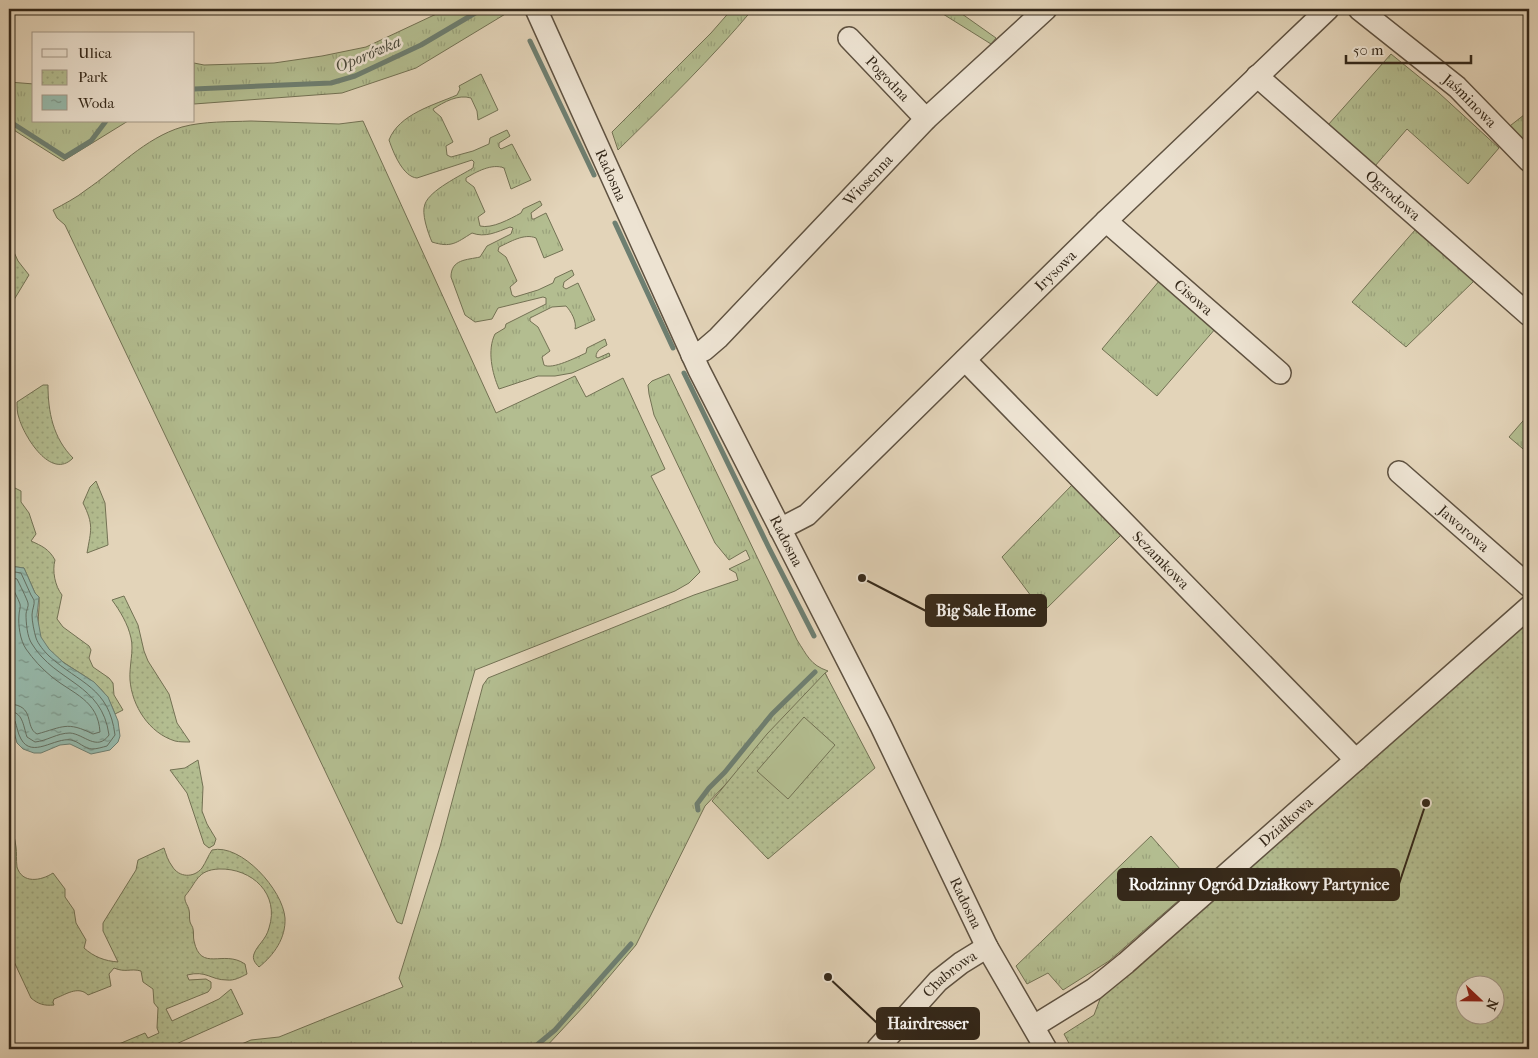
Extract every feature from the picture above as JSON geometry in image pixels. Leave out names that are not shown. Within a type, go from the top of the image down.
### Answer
[{"type":"street","name":"Wiosenna","points":[[692,355],[704,350],[718,338],[926,119],[1046,9]]},
{"type":"street","name":"Irysowa","points":[[780,529],[807,516],[1106,221],[1328,9]]},
{"type":"street","name":"Jaśminowa","points":[[1359,9],[1457,88],[1529,161]]},
{"type":"street","name":"Radosna","points":[[540,16],[692,355],[881,726],[987,947],[1046,1049]]},
{"type":"street","name":"Pogodna","points":[[849,38],[926,119]]},
{"type":"street","name":"Ogrodowa","points":[[1257,76],[1529,315]]},
{"type":"street","name":"Cisowa","points":[[1106,221],[1280,373]]},
{"type":"street","name":"Sezamkowa","points":[[965,360],[1356,760]]},
{"type":"street","name":"Jaworowa","points":[[1399,472],[1529,586]]},
{"type":"street","name":"Działkowa","points":[[1034,1026],[1094,988],[1126,964],[1529,607]]},
{"type":"street","name":"Chabrowa","points":[[877,1049],[935,984],[961,963],[987,947]]},
{"type":"green space","points":[[447,9],[505,9],[507,13],[416,68],[342,93],[195,104],[195,63],[204,65],[274,63],[366,47]]},
{"type":"green space","points":[[732,9],[753,9],[704,63],[618,150],[612,132],[711,33]]},
{"type":"green space","points":[[935,9],[955,9],[996,38],[991,44]]},
{"type":"green space","points":[[1391,54],[1439,93],[1499,148],[1468,184],[1407,129],[1375,166],[1328,125]]},
{"type":"green space","points":[[481,74],[498,110],[478,120],[477,111],[471,98],[466,97],[451,99],[433,109],[441,117],[453,142],[446,146],[447,155],[451,157],[473,151],[489,144],[490,138],[507,130],[510,136],[499,143],[499,147],[501,149],[512,144],[531,180],[511,189],[504,168],[499,167],[484,169],[466,178],[466,181],[474,187],[485,212],[478,217],[480,226],[485,227],[501,223],[540,201],[542,205],[531,213],[532,219],[546,213],[563,250],[544,258],[536,238],[531,237],[517,239],[499,247],[498,251],[506,257],[517,281],[510,287],[512,295],[515,297],[538,290],[553,283],[555,278],[572,270],[574,275],[564,282],[563,287],[566,289],[578,283],[595,320],[575,329],[573,317],[566,306],[552,307],[530,318],[530,321],[538,327],[550,351],[542,357],[544,365],[553,366],[571,360],[586,353],[587,348],[605,339],[607,345],[598,351],[596,357],[598,358],[609,353],[610,356],[572,373],[538,376],[499,389],[491,362],[491,347],[495,334],[505,328],[506,324],[546,304],[546,298],[543,297],[498,308],[492,319],[475,322],[465,315],[451,277],[454,267],[461,261],[480,257],[487,246],[511,234],[513,228],[510,227],[486,235],[472,233],[453,244],[444,245],[432,242],[424,218],[425,204],[439,189],[473,168],[474,162],[472,160],[417,178],[412,177],[403,169],[389,140],[394,131],[409,117],[457,95],[460,89],[459,86]]},
{"type":"green space","points":[[9,82],[32,84],[32,122],[126,122],[63,161],[9,127]]},
{"type":"green space","points":[[1529,111],[1529,154],[1506,129]]},
{"type":"green space","points":[[251,121],[339,124],[363,121],[496,413],[575,376],[586,397],[623,378],[665,469],[651,476],[700,572],[689,583],[675,591],[475,670],[402,924],[397,922],[65,225],[57,218],[53,210],[98,182],[144,146],[169,132],[199,124]]},
{"type":"green space","points":[[1415,230],[1474,281],[1406,347],[1352,302]]},
{"type":"green space","points":[[9,241],[18,261],[29,275],[9,308]]},
{"type":"green space","points":[[1160,280],[1216,328],[1157,396],[1102,349]]},
{"type":"green space","points":[[669,374],[797,640],[813,663],[828,671],[825,673],[827,677],[705,806],[636,945],[586,1004],[544,1049],[230,1049],[251,1040],[279,1037],[403,987],[399,978],[440,847],[483,685],[488,678],[694,595],[738,580],[736,573],[729,569],[750,559],[746,550],[729,560],[715,543],[654,415],[648,385],[652,381]]},
{"type":"green space","points":[[43,385],[48,385],[49,405],[56,433],[73,458],[65,464],[56,464],[48,460],[32,445],[18,416],[17,402]]},
{"type":"green space","points":[[1529,414],[1529,454],[1509,437]]},
{"type":"green space","points":[[96,481],[105,503],[108,545],[87,553],[91,528],[83,503],[90,487]]},
{"type":"green space","points":[[1073,484],[1122,534],[1043,612],[1002,557]]},
{"type":"green space","points":[[9,485],[21,491],[21,502],[29,513],[36,534],[31,541],[45,548],[55,560],[55,578],[62,595],[57,619],[63,627],[89,646],[91,650],[89,658],[93,667],[113,683],[114,695],[123,710],[115,714],[109,700],[97,685],[49,650],[40,636],[38,626],[39,597],[35,593],[24,568],[9,566]]},
{"type":"green space","points":[[124,596],[138,625],[148,661],[169,694],[177,723],[190,742],[175,741],[157,732],[138,709],[131,690],[130,680],[131,638],[123,618],[112,600]]},
{"type":"green space","points":[[1529,621],[1529,1049],[1072,1049],[1064,1034],[1094,1015],[1100,999]]},
{"type":"green space","points":[[825,673],[875,768],[768,859],[712,801],[767,734]]},
{"type":"green space","points":[[804,717],[835,745],[788,799],[757,771]]},
{"type":"green space","points":[[198,760],[203,787],[202,811],[216,839],[214,845],[209,848],[204,844],[187,793],[170,770],[185,768]]},
{"type":"green space","points":[[9,820],[15,840],[19,872],[23,876],[32,879],[43,878],[53,873],[65,889],[65,897],[74,910],[76,923],[86,940],[84,948],[104,960],[118,962],[103,931],[103,923],[136,870],[138,860],[164,848],[169,862],[182,875],[191,875],[199,871],[212,850],[223,850],[247,861],[269,882],[282,907],[285,925],[278,946],[259,967],[254,961],[253,956],[268,932],[271,916],[267,894],[260,885],[252,878],[231,870],[219,869],[202,874],[185,896],[197,951],[207,958],[237,960],[245,964],[247,974],[230,980],[221,980],[204,974],[187,975],[189,980],[206,979],[211,982],[211,988],[208,992],[166,1009],[172,1021],[219,999],[231,989],[243,1014],[165,1049],[107,1049],[145,1033],[148,1038],[159,1033],[157,1028],[158,1008],[154,1003],[153,989],[143,982],[141,971],[114,968],[109,974],[111,986],[88,995],[80,991],[71,992],[54,999],[54,1005],[41,1004],[31,998],[9,951]]},
{"type":"green space","points":[[1151,836],[1195,886],[1109,961],[1063,990],[1048,973],[1027,984],[1016,966]]},
{"type":"water","points":[[9,566],[24,568],[35,593],[39,597],[37,615],[41,637],[49,649],[64,663],[94,682],[108,697],[118,721],[120,736],[118,742],[110,750],[91,754],[70,744],[60,745],[41,753],[34,753],[23,749],[17,743],[9,714]]},
{"type":"waterway","name":"Oporówka","points":[[195,89],[331,83],[355,76],[421,45],[482,9]]},
{"type":"waterway","points":[[530,41],[594,175]]},
{"type":"waterway","name":"Oporówka","points":[[9,121],[65,157],[91,141],[105,122]]},
{"type":"waterway","points":[[615,223],[673,348]]},
{"type":"waterway","points":[[684,373],[814,636]]},
{"type":"waterway","points":[[698,810],[697,804],[709,788],[725,772],[772,714],[815,672]]},
{"type":"waterway","points":[[532,1049],[555,1030],[631,944]]},
{"type":"place","name":"Big Sale Home","points":[[862,578]]},
{"type":"place","name":"Rodzinny Ogród Działkowy Partynice","points":[[1426,803]]},
{"type":"place","name":"Hairdresser","points":[[828,977]]}]
